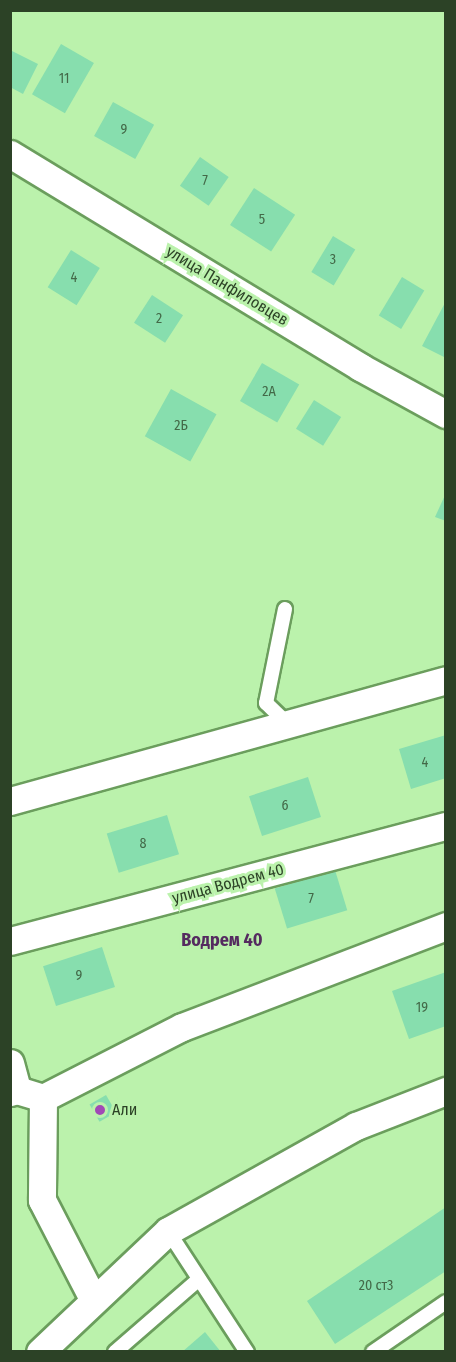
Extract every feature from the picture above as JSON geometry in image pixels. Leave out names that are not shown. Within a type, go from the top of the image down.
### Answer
[{"type":"street","name":"улица Панфиловцев","points":[[10,154],[350,361],[446,414]]},
{"type":"street","points":[[10,801],[446,680]]},
{"type":"street","name":"улица Водрем 40","points":[[10,941],[446,826]]},
{"type":"street","points":[[10,1063],[14,1091],[43,1098],[182,1027],[446,926]]},
{"type":"street","points":[[40,1352],[93,1299],[168,1231],[356,1126],[446,1092]]},
{"type":"street","points":[[43,1098],[42,1200],[93,1299]]},
{"type":"lane","points":[[285,609],[266,703],[288,724]]},
{"type":"lane","points":[[168,1231],[247,1352]]},
{"type":"lane","points":[[115,1352],[199,1279]]},
{"type":"lane","points":[[373,1352],[446,1302]]},
{"type":"building","points":[[61,44],[94,63],[65,113],[32,94]]},
{"type":"building","points":[[10,50],[38,64],[23,94],[10,87]]},
{"type":"building","points":[[113,102],[154,125],[135,159],[94,136]]},
{"type":"building","points":[[200,157],[229,177],[209,206],[180,186]]},
{"type":"building","points":[[254,188],[295,215],[271,252],[230,225]]},
{"type":"building","points":[[333,236],[355,249],[334,285],[311,272]]},
{"type":"building","points":[[71,250],[100,268],[77,305],[48,287]]},
{"type":"building","points":[[402,277],[424,290],[401,329],[379,316]]},
{"type":"building","points":[[152,295],[183,315],[165,343],[134,323]]},
{"type":"building","points":[[446,301],[446,354],[444,357],[422,346]]},
{"type":"building","points":[[262,363],[299,384],[277,423],[240,401]]},
{"type":"building","points":[[171,389],[216,414],[190,461],[145,436]]},
{"type":"building","points":[[314,400],[341,417],[323,446],[296,429]]},
{"type":"building","points":[[446,493],[446,521],[435,517]]},
{"type":"building","points":[[446,735],[446,778],[411,789],[399,749]]},
{"type":"building","points":[[308,777],[321,817],[262,836],[249,796]]},
{"type":"building","points":[[167,815],[179,854],[119,873],[107,833]]},
{"type":"building","points":[[335,870],[347,910],[287,929],[275,888]]},
{"type":"building","points":[[102,947],[115,987],[56,1006],[43,966]]},
{"type":"building","points":[[446,972],[446,1026],[409,1039],[392,991]]},
{"type":"building","points":[[106,1095],[116,1112],[100,1122],[90,1104]]},
{"type":"building","points":[[446,1207],[446,1271],[335,1344],[307,1301]]},
{"type":"building","points":[[205,1332],[221,1352],[182,1352]]},
{"type":"place","name":"Али","points":[[100,1110]]},
{"type":"district","name":"Водрем 40","points":[[222,940]]}]
